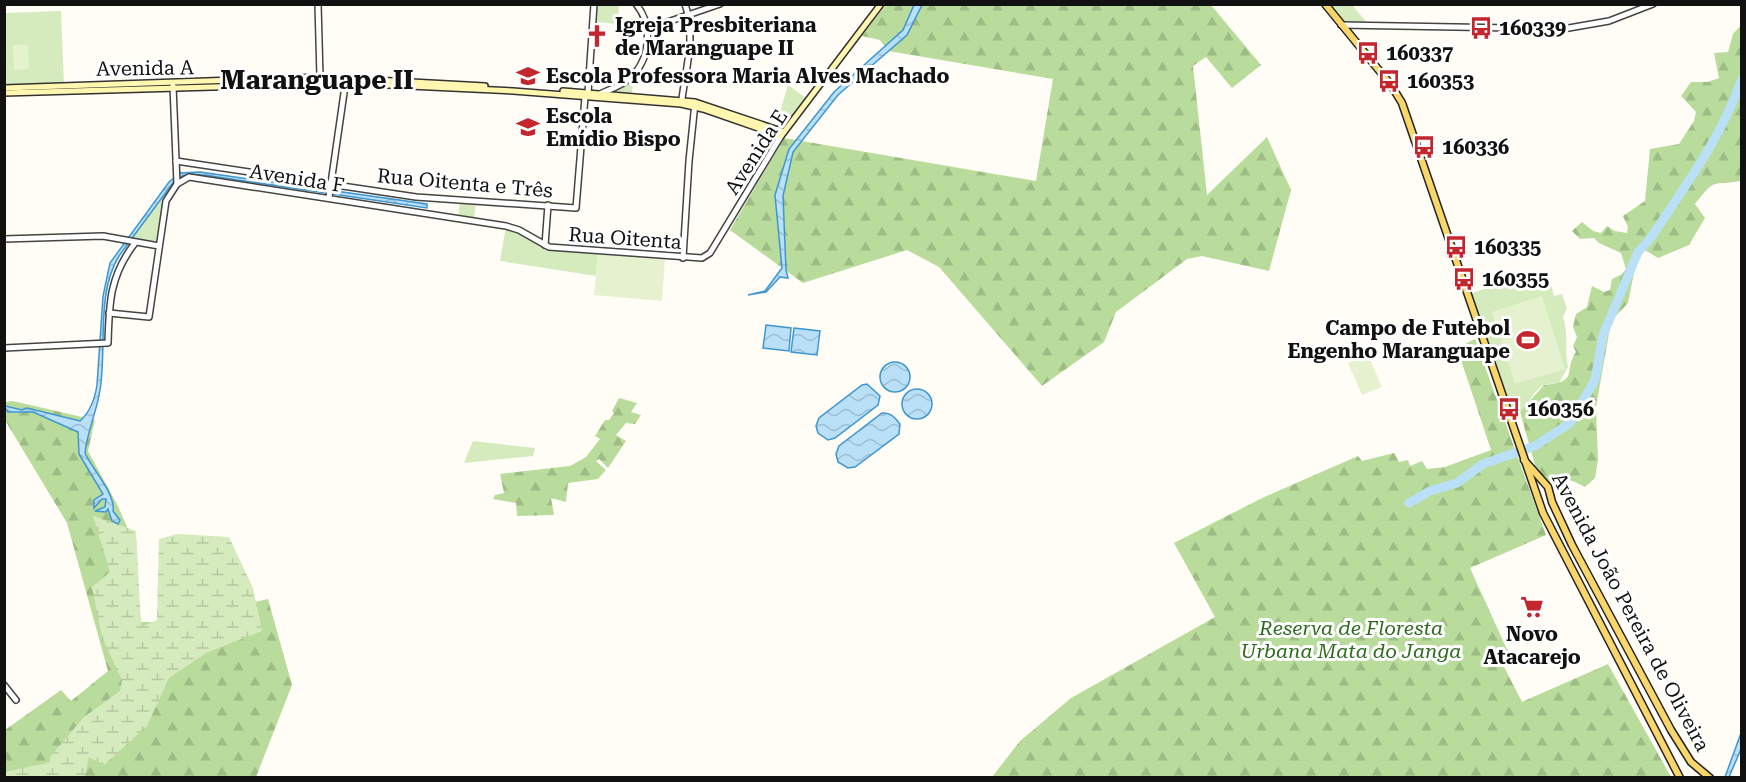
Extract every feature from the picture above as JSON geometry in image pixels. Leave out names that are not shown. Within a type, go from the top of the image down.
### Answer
[{"type":"main road","name":"Avenida E","points":[[782,134],[881,4]]},
{"type":"main road","name":"Avenida João Pereira de Oliveira","points":[[1325,4],[1391,85],[1406,113],[1535,494],[1680,777]]},
{"type":"main road","name":"Avenida A","points":[[4,93],[320,77],[695,104]]},
{"type":"main road","name":"Avenida A","points":[[4,88],[346,80]]},
{"type":"main road","name":"Avenida A","points":[[586,95],[682,99],[782,134]]},
{"type":"main road","name":"Avenida João Pereira de Oliveira","points":[[1523,460],[1548,487],[1558,517],[1671,730],[1691,762],[1710,777]]},
{"type":"main road","points":[[1535,494],[1539,487],[1548,487]]},
{"type":"street","points":[[318,4],[320,77]]},
{"type":"street","points":[[586,95],[594,4]]},
{"type":"street","points":[[600,94],[623,83],[636,71],[647,47],[647,30],[636,4]]},
{"type":"street","points":[[682,99],[691,42],[689,15],[685,4]]},
{"type":"street","points":[[647,30],[720,4]]},
{"type":"street","points":[[1341,25],[1394,28],[1563,29],[1609,21],[1653,4]]},
{"type":"street","points":[[329,197],[346,80]]},
{"type":"street","points":[[109,313],[149,317],[166,201],[177,182],[173,85]]},
{"type":"street","name":"Rua Oitenta e Três","points":[[176,161],[416,197],[576,208],[586,95]]},
{"type":"street","points":[[683,258],[695,104]]},
{"type":"street","name":"Avenida E","points":[[702,258],[710,253],[782,134]]},
{"type":"street","name":"Avenida F","points":[[177,182],[196,176],[506,226],[519,230],[545,245]]},
{"type":"street","points":[[545,245],[548,206]]},
{"type":"street","points":[[4,239],[103,236],[159,246]]},
{"type":"street","points":[[4,348],[107,343],[109,313],[117,270],[135,242]]},
{"type":"street","name":"Rua Oitenta","points":[[545,245],[702,258]]},
{"type":"street","points":[[4,684],[16,700]]},
{"type":"green space","points":[[597,5],[619,5],[618,24],[597,22]]},
{"type":"green space","points":[[886,5],[1211,5],[1261,65],[1232,88],[1206,57],[1193,66],[1207,195],[1267,137],[1291,190],[1269,271],[1202,256],[1187,259],[1116,312],[1104,342],[1042,386],[939,267],[907,250],[803,283],[730,230],[784,138],[1036,181],[1053,79],[888,51],[880,40],[862,36]]},
{"type":"green space","points":[[1325,5],[1352,5],[1369,25],[1341,25]]},
{"type":"green space","points":[[61,11],[64,87],[5,88],[4,13]]},
{"type":"green space","points":[[1741,25],[1741,181],[1715,184],[1702,195],[1695,204],[1705,218],[1689,245],[1658,258],[1645,250],[1636,263],[1628,303],[1613,319],[1610,328],[1596,407],[1598,460],[1595,478],[1585,487],[1567,480],[1549,483],[1538,476],[1520,412],[1544,385],[1555,384],[1567,378],[1576,352],[1573,346],[1577,337],[1573,327],[1576,314],[1587,307],[1592,286],[1604,292],[1610,290],[1612,279],[1626,269],[1621,253],[1599,243],[1594,238],[1580,239],[1572,231],[1582,222],[1593,231],[1601,233],[1607,226],[1615,231],[1627,233],[1628,227],[1623,216],[1645,201],[1650,149],[1679,144],[1694,121],[1696,112],[1681,96],[1691,82],[1708,82],[1719,78],[1714,53],[1728,52],[1733,34]]},
{"type":"green space","points":[[13,45],[28,45],[29,69],[14,70]]},
{"type":"green space","points":[[633,77],[632,95],[601,93]]},
{"type":"green space","points":[[788,85],[806,98],[781,129],[776,126]]},
{"type":"green space","points":[[168,190],[158,245],[130,240]]},
{"type":"green space","points":[[460,200],[476,201],[474,221],[458,219]]},
{"type":"green space","points":[[506,226],[547,247],[598,251],[596,276],[500,261]]},
{"type":"green space","points":[[598,251],[665,257],[662,301],[594,295]]},
{"type":"green space","points":[[1542,270],[1546,285],[1551,284],[1554,296],[1562,294],[1567,308],[1563,317],[1568,367],[1559,383],[1546,384],[1540,388],[1519,413],[1514,415],[1472,293]]},
{"type":"green space","name":"Campo de Futebol Engenho Maranguape","points":[[1542,296],[1565,369],[1515,384],[1492,312]]},
{"type":"green space","name":"Reserva de Floresta Urbana Mata do Janga","points":[[1475,339],[1546,535],[1470,568],[1510,656],[1501,661],[1522,702],[1608,664],[1671,777],[992,777],[1020,741],[1071,698],[1215,617],[1174,543],[1262,498],[1358,456],[1362,461],[1394,453],[1399,462],[1408,460],[1410,466],[1422,461],[1427,469],[1445,467],[1491,450],[1457,348]]},
{"type":"green space","points":[[1368,355],[1382,387],[1362,395],[1348,363]]},
{"type":"green space","points":[[619,398],[637,403],[631,412],[641,415],[635,424],[626,423],[616,435],[626,441],[608,468],[599,459],[596,461],[606,470],[598,479],[568,483],[566,502],[551,498],[554,515],[517,516],[516,503],[493,499],[495,495],[504,493],[500,474],[570,466],[586,457],[600,439],[595,436],[605,420],[609,420],[614,413],[612,411]]},
{"type":"green space","points":[[13,401],[95,420],[88,451],[118,506],[133,541],[141,622],[160,622],[268,599],[292,685],[256,777],[5,777],[5,730],[61,690],[71,701],[108,671],[67,523],[5,420],[5,402]]},
{"type":"green space","points":[[473,441],[535,448],[533,456],[464,463]]},
{"type":"green space","points":[[93,516],[136,531],[141,627],[157,620],[159,539],[177,534],[229,537],[253,588],[262,631],[206,653],[169,678],[147,726],[104,765],[89,757],[85,777],[5,777],[5,772],[50,762],[50,757],[84,717],[120,691],[122,680],[102,637],[92,587],[110,572]]},
{"type":"water","points":[[914,5],[922,5],[907,35],[838,95],[793,152],[783,196],[788,278],[780,277],[766,292],[748,295],[765,291],[782,268],[775,195],[789,149],[834,92],[903,30]]},
{"type":"water","points":[[200,172],[427,204],[427,208],[201,175],[187,175],[175,180],[119,256],[107,287],[100,390],[85,453],[111,497],[113,511],[120,520],[118,524],[112,521],[108,509],[106,512],[95,511],[105,507],[106,499],[102,499],[94,508],[94,500],[103,494],[79,454],[78,432],[33,412],[8,412],[5,408],[4,393],[5,406],[22,410],[27,408],[80,421],[84,417],[92,404],[97,385],[103,296],[110,263],[169,182],[180,173]]},
{"type":"water","points":[[766,325],[791,328],[789,351],[763,348]]},
{"type":"water","points":[[794,328],[820,331],[817,355],[791,352]]},
{"type":"water","points":[[895,362],[905,367],[910,377],[905,387],[895,392],[885,387],[880,377],[885,367]]},
{"type":"water","points":[[867,384],[880,396],[878,405],[835,438],[828,440],[818,433],[816,426],[819,418],[862,385]]},
{"type":"water","points":[[917,389],[927,394],[932,404],[927,414],[917,419],[907,414],[902,404],[907,394]]},
{"type":"water","points":[[882,413],[890,414],[900,424],[899,434],[855,467],[848,468],[838,462],[836,454],[839,446]]},
{"type":"water","points":[[1741,733],[1741,749],[1729,777],[1725,777]]},
{"type":"waterway","points":[[1409,503],[1430,491],[1457,483],[1483,464],[1535,446],[1570,423],[1595,380],[1603,335],[1638,252],[1650,239],[1701,162],[1723,123],[1742,79]]},
{"type":"place","name":"160339","points":[[1481,28]]},
{"type":"place","name":"Igreja Presbiteriana de Maranguape II","points":[[597,36]]},
{"type":"place","name":"160337","points":[[1368,53]]},
{"type":"place","name":"Escola Professora Maria Alves Machado","points":[[528,76]]},
{"type":"place","name":"160353","points":[[1389,81]]},
{"type":"place","name":"Escola Emídio Bispo","points":[[528,127]]},
{"type":"place","name":"160336","points":[[1424,147]]},
{"type":"place","name":"160335","points":[[1456,247]]},
{"type":"place","name":"160355","points":[[1464,279]]},
{"type":"place","name":"Campo de Futebol Engenho Maranguape","points":[[1528,340]]},
{"type":"place","name":"160356","points":[[1509,409]]},
{"type":"place","name":"Novo Atacarejo","points":[[1532,607]]},
{"type":"district","name":"Maranguape II","points":[[317,80]]}]
